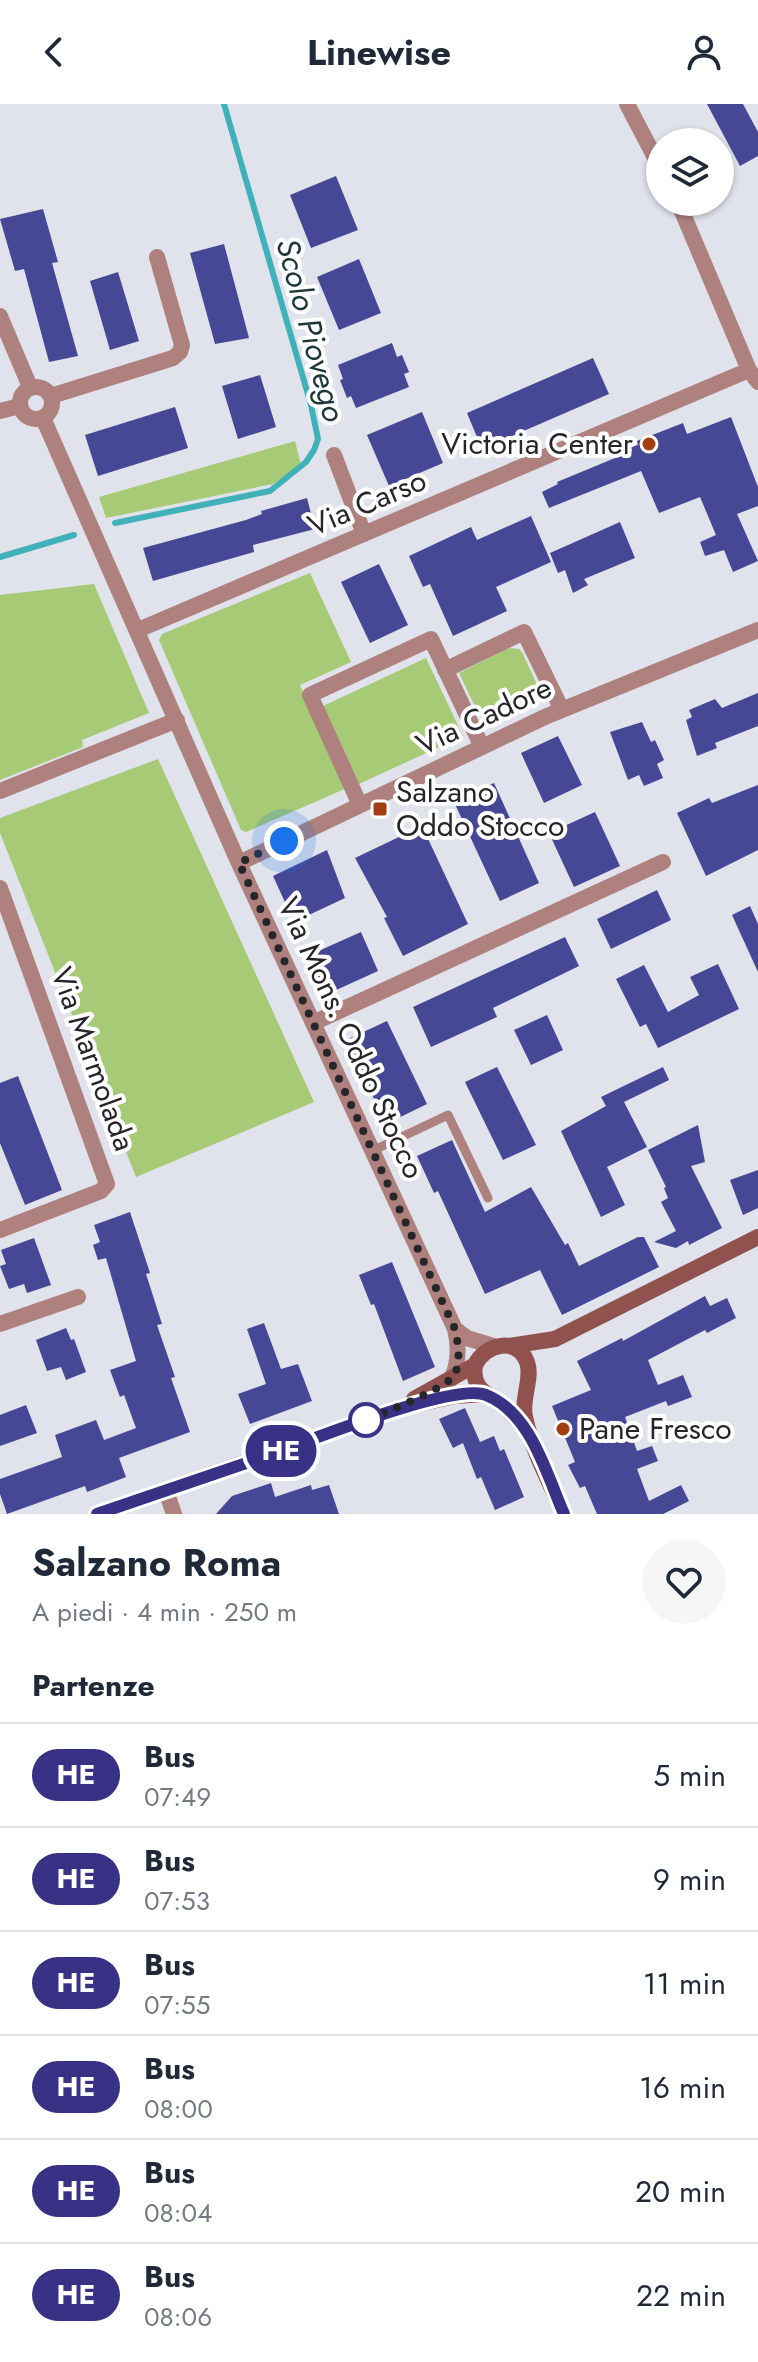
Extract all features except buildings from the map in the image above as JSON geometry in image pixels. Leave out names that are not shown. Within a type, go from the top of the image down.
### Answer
[{"type":"street","points":[[627,104],[646,140]]},
{"type":"street","points":[[684,216],[754,376]]},
{"type":"street","points":[[51,396],[176,357],[182,345],[157,257]]},
{"type":"street","points":[[0,316],[30,387]]},
{"type":"street","name":"Via Carso","points":[[138,630],[364,534],[754,376]]},
{"type":"street","points":[[30,387],[40,387],[51,396],[50,411],[43,418],[29,417],[20,406],[22,395],[30,387]]},
{"type":"street","points":[[0,411],[20,406]]},
{"type":"street","name":"Via Mons. Oddo Stocco","points":[[43,418],[239,863],[457,1337],[475,1364]]},
{"type":"street","points":[[334,455],[364,534]]},
{"type":"street","name":"Via Cadore","points":[[239,863],[562,710],[758,630]]},
{"type":"street","points":[[445,670],[524,632],[562,710]]},
{"type":"street","points":[[360,805],[310,695],[431,639],[482,747]]},
{"type":"street","points":[[0,791],[177,720]]},
{"type":"street","points":[[313,1023],[663,862]]},
{"type":"street","name":"Via Marmolada","points":[[0,888],[107,1184],[101,1191],[0,1230]]},
{"type":"street","points":[[400,1408],[475,1364],[483,1352],[501,1346],[555,1339],[758,1237]]},
{"type":"street","points":[[0,1324],[78,1297]]},
{"type":"street","points":[[452,1378],[456,1368],[457,1337],[520,1352],[527,1362],[523,1403],[530,1435],[564,1514]]},
{"type":"street","points":[[97,1514],[400,1408],[455,1396],[509,1399],[527,1381],[535,1361],[555,1339]]},
{"type":"street","points":[[475,1364],[476,1384],[508,1410],[530,1435]]},
{"type":"street","points":[[166,1491],[174,1514]]},
{"type":"lane","points":[[372,1151],[448,1115],[488,1198]]},
{"type":"green space","points":[[295,441],[301,465],[273,484],[106,518],[99,497]]},
{"type":"green space","points":[[310,573],[351,662],[300,685],[347,788],[246,832],[241,830],[159,640],[162,634]]},
{"type":"green space","points":[[94,584],[149,713],[82,740],[83,747],[0,780],[0,595]]},
{"type":"green space","points":[[508,648],[522,652],[538,687],[479,715],[459,673]]},
{"type":"green space","points":[[426,658],[463,736],[359,784],[323,706]]},
{"type":"green space","points":[[158,759],[314,1102],[136,1177],[0,833],[0,818]]},
{"type":"waterway","name":"Scolo Piovego","points":[[115,523],[270,491],[306,462],[318,439],[311,405],[224,104]]},
{"type":"waterway","name":"Scolo Piovego","points":[[0,557],[74,535]]},
{"type":"bus line","name":"HE","points":[[97,1514],[400,1408],[471,1393],[484,1394],[496,1400],[530,1435],[564,1514]]},
{"type":"place","name":"Victoria Center","points":[[649,444]]},
{"type":"place","name":"Salzano Oddo Stocco","points":[[380,809]]},
{"type":"place","name":"Pane Fresco","points":[[563,1429]]},
{"type":"route","points":[[284,841],[239,863],[454,1327],[458,1344],[452,1378],[400,1408],[366,1420]]}]
